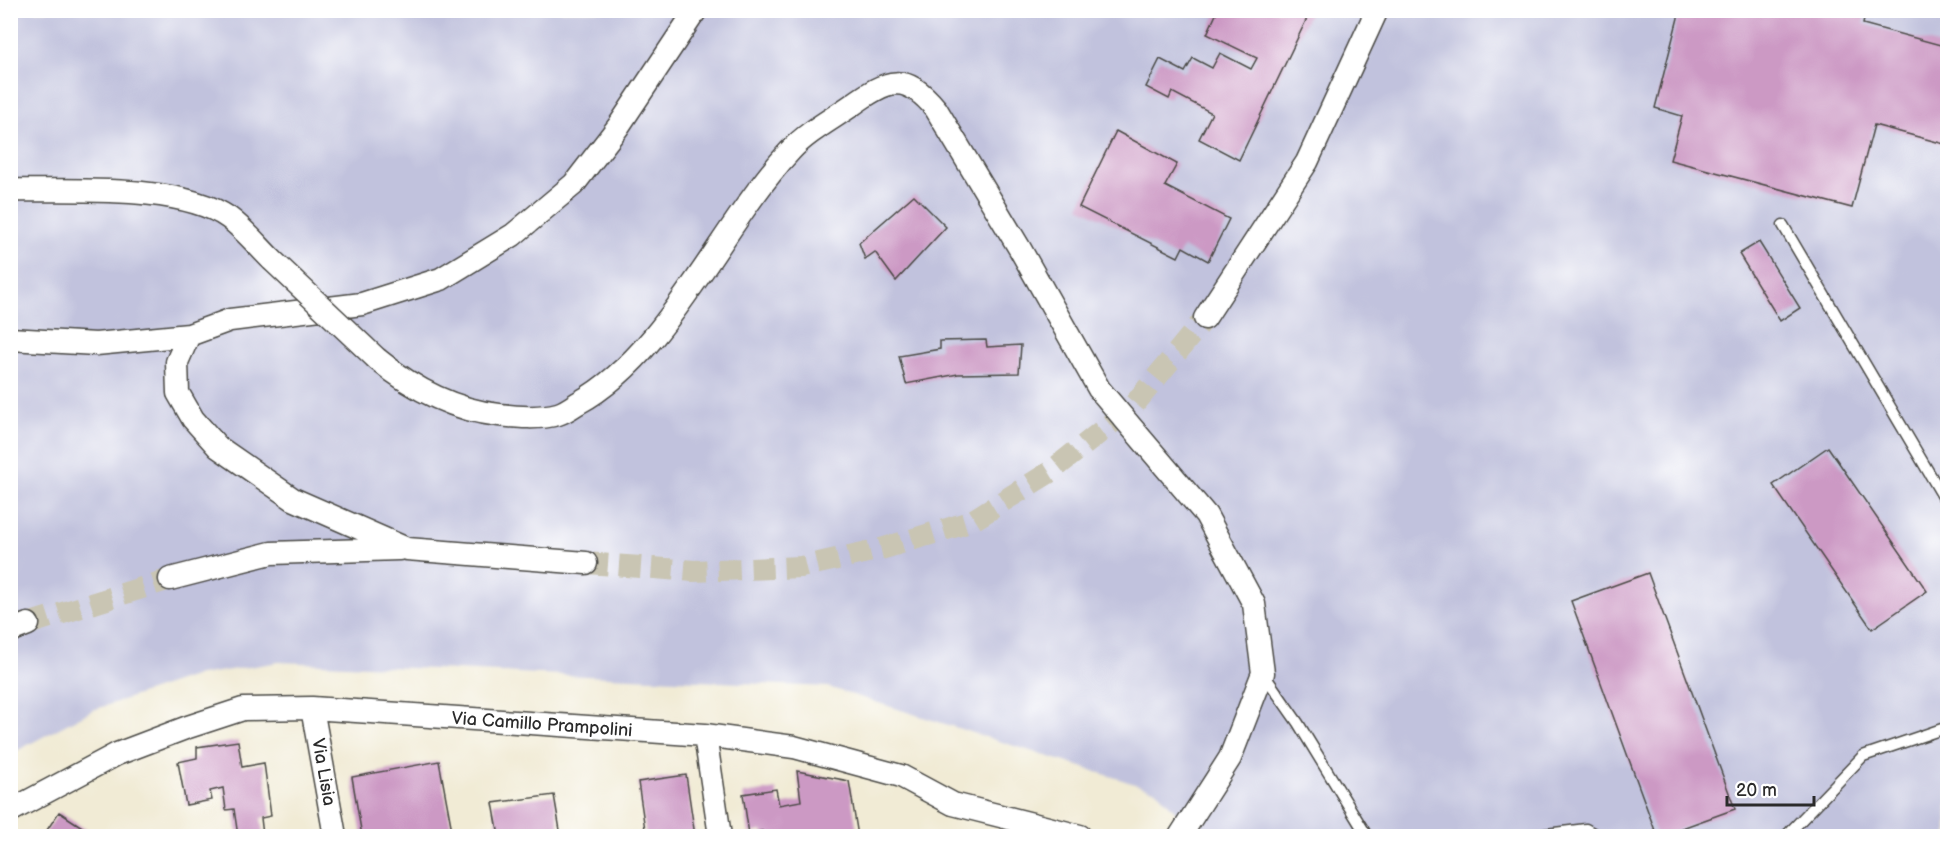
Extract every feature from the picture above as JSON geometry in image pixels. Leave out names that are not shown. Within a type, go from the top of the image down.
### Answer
[{"type":"street","points":[[10,339],[96,344],[189,335],[230,320],[362,304],[441,279],[513,234],[574,184],[618,127],[696,10]]},
{"type":"street","points":[[1205,318],[1307,162],[1377,10]]},
{"type":"street","points":[[10,190],[153,194],[192,201],[228,217],[377,360],[404,381],[444,401],[485,413],[525,418],[559,414],[592,395],[626,368],[666,318],[791,149],[875,89],[892,84],[909,84],[923,94],[936,109],[1020,249],[1099,389],[1206,515],[1254,604],[1263,673],[1230,758],[1180,837]]},
{"type":"street","points":[[189,335],[177,362],[178,393],[193,419],[219,447],[293,500],[407,549]]},
{"type":"street","points":[[170,579],[271,553],[407,549],[586,563]]},
{"type":"street","name":"Via Camillo Prampolini","points":[[10,811],[117,754],[188,727],[243,709],[312,708],[705,735],[794,747],[901,776],[953,804],[1080,837]]},
{"type":"street","name":"Via Lisia","points":[[312,708],[335,837]]},
{"type":"street","points":[[705,735],[720,837]]},
{"type":"lane","points":[[1783,225],[1947,505]]},
{"type":"lane","points":[[1263,673],[1298,723],[1367,837]]},
{"type":"lane","points":[[1786,837],[1863,756],[1947,727]]},
{"type":"lane","points":[[1531,837],[1586,829],[1598,837]]},
{"type":"shaded area","points":[[11,11],[1947,11],[1947,836],[1198,836],[1157,791],[828,687],[279,662],[194,676],[93,710],[11,754]]},
{"type":"building","points":[[1218,10],[1311,10],[1239,160],[1199,139],[1212,113],[1172,92],[1169,99],[1146,87],[1160,59],[1185,72],[1193,58],[1212,68],[1220,53],[1251,69],[1257,58],[1207,34]]},
{"type":"building","points":[[1680,10],[1866,10],[1863,24],[1948,47],[1948,145],[1874,125],[1852,208],[1670,160],[1682,116],[1655,108]]},
{"type":"building","points":[[1116,131],[1177,164],[1165,186],[1229,219],[1208,261],[1183,247],[1178,257],[1079,207]]},
{"type":"building","points":[[914,195],[946,227],[896,281],[875,252],[865,259],[859,243]]},
{"type":"building","points":[[1759,242],[1800,308],[1780,321],[1739,254]]},
{"type":"building","points":[[986,340],[987,347],[1021,345],[1019,373],[958,374],[906,384],[899,356],[940,349],[940,341]]},
{"type":"building","points":[[1828,447],[1927,591],[1872,629],[1773,485]]},
{"type":"building","points":[[1648,573],[1735,809],[1660,836],[1657,836],[1571,601]]},
{"type":"building","points":[[238,741],[242,767],[264,763],[271,816],[261,818],[263,835],[238,836],[234,809],[226,810],[223,788],[210,791],[212,800],[186,805],[178,762],[197,758],[197,747]]},
{"type":"building","points":[[439,761],[453,836],[362,836],[352,777]]},
{"type":"building","points":[[797,771],[849,781],[858,836],[763,836],[762,831],[749,834],[743,794],[776,789],[779,805],[801,801]]},
{"type":"building","points":[[686,775],[695,836],[646,836],[638,782]]},
{"type":"building","points":[[554,795],[561,836],[499,836],[493,803]]},
{"type":"building","points":[[59,812],[96,836],[43,836]]},
{"type":"tunnel","points":[[586,563],[694,571],[801,567],[881,549],[970,522],[1050,472],[1133,406],[1205,318]]},
{"type":"tunnel","points":[[28,624],[170,579]]}]
